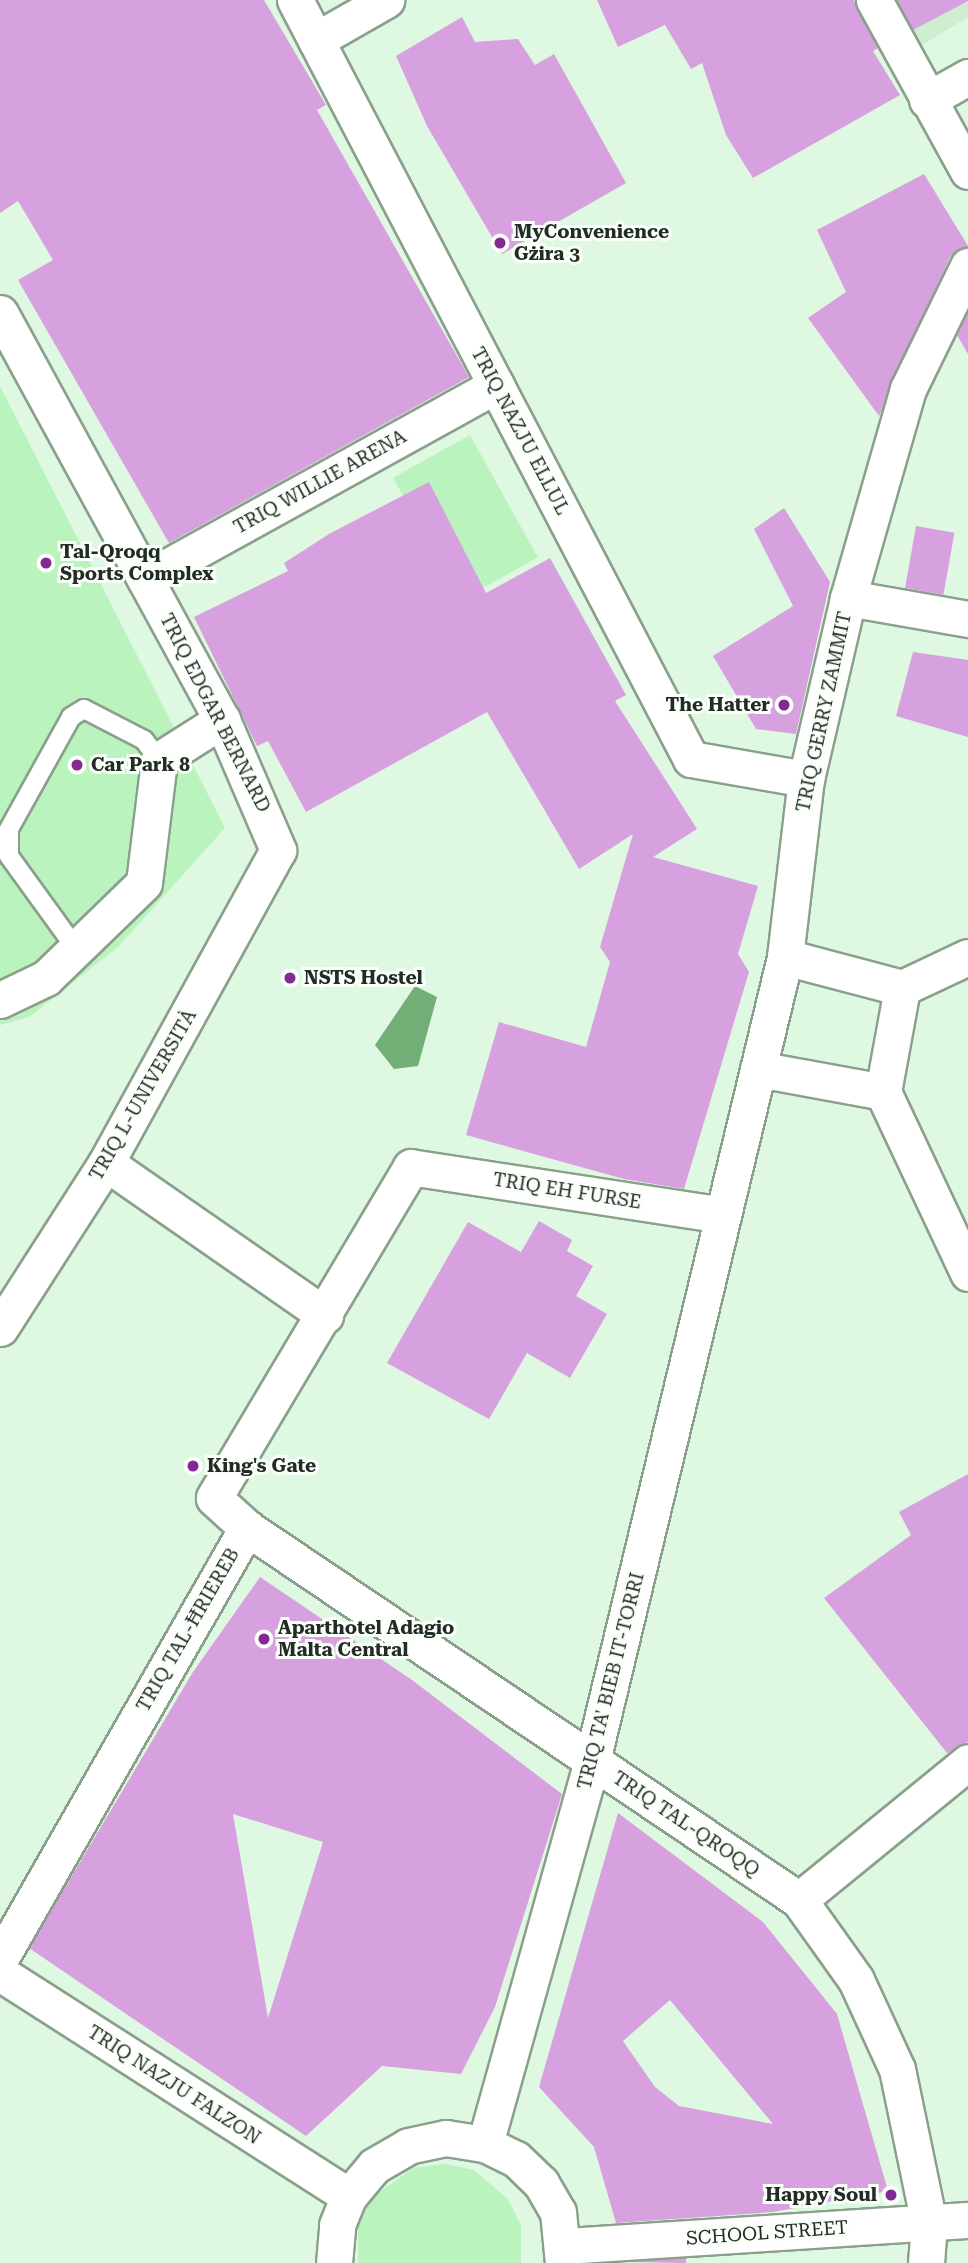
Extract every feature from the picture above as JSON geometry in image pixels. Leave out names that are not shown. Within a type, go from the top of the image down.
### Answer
[{"type":"street","name":"TRIQ NAZJU ELLUL","points":[[295,0],[691,759],[806,779]]},
{"type":"street","points":[[316,40],[386,0]]},
{"type":"street","points":[[874,0],[968,171]]},
{"type":"street","points":[[927,100],[968,77]]},
{"type":"street","name":"TRIQ GERRY ZAMMIT","points":[[723,1215],[785,957],[806,779],[848,598],[908,389],[968,266]]},
{"type":"street","name":"TRIQ EDGAR BERNARD","points":[[0,313],[222,720],[274,828],[277,858]]},
{"type":"street","name":"TRIQ WILLIE ARENA","points":[[145,579],[496,385]]},
{"type":"street","points":[[848,598],[968,619]]},
{"type":"street","points":[[0,1000],[46,978],[144,883],[159,760],[222,720]]},
{"type":"street","name":"TRIQ L-UNIVERSITÀ","points":[[0,1328],[106,1163],[277,858]]},
{"type":"street","points":[[785,957],[902,988],[968,957]]},
{"type":"street","points":[[902,988],[883,1092],[968,1273]]},
{"type":"street","points":[[758,1069],[883,1092]]},
{"type":"street","points":[[106,1163],[325,1315]]},
{"type":"street","name":"TRIQ EH FURSE","points":[[411,1167],[723,1215]]},
{"type":"street","name":"TRIQ TAL-ĦRIEREB","points":[[0,1959],[247,1528],[214,1498],[411,1167]]},
{"type":"street","name":"TRIQ TA' BIEB IT-TORRI","points":[[485,2144],[593,1761],[723,1215]]},
{"type":"street","name":"TRIQ TAL-QROQQ","points":[[247,1528],[799,1900],[880,2024],[897,2069],[929,2223],[926,2263]]},
{"type":"street","points":[[799,1900],[968,1762]]},
{"type":"street","name":"TRIQ NAZJU FALZON","points":[[0,1973],[349,2196]]},
{"type":"street","points":[[334,2263],[337,2225],[349,2196],[374,2166],[408,2146],[446,2138],[485,2144],[516,2159],[541,2183],[558,2212],[564,2255]]},
{"type":"street","name":"SCHOOL STREET","points":[[564,2255],[968,2220]]},
{"type":"lane","points":[[77,950],[9,856],[9,830],[71,717],[84,709],[144,740],[159,760]]},
{"type":"shaded area","points":[[891,0],[968,0],[968,17],[916,49]]},
{"type":"shaded area","name":"Tal-Qroqq Sports Complex","points":[[0,386],[225,828],[118,947],[29,1017],[0,1025]]},
{"type":"shaded area","points":[[470,435],[538,557],[461,600],[393,478]]},
{"type":"shaded area","points":[[415,986],[437,997],[418,1066],[394,1069],[375,1045]]},
{"type":"shaded area","points":[[445,2164],[474,2170],[508,2199],[521,2225],[521,2263],[358,2263],[358,2227],[369,2200],[413,2168]]},
{"type":"building","points":[[0,0],[264,0],[326,105],[317,110],[469,377],[169,543],[18,280],[53,260],[18,201],[0,213]]},
{"type":"building","points":[[597,0],[854,0],[878,48],[873,51],[900,95],[753,178],[726,135],[702,63],[691,69],[665,25],[618,47]]},
{"type":"building","points":[[897,0],[968,0],[968,1],[913,30]]},
{"type":"building","points":[[462,17],[475,42],[518,39],[535,65],[554,54],[626,183],[502,254],[427,126],[396,56]]},
{"type":"building","points":[[924,174],[968,246],[950,257],[879,416],[808,318],[846,292],[817,230]]},
{"type":"building","points":[[968,312],[968,354],[957,335]]},
{"type":"building","points":[[429,482],[486,593],[550,558],[626,695],[615,701],[697,829],[653,857],[758,886],[738,954],[749,972],[684,1189],[624,1179],[466,1135],[499,1022],[586,1047],[610,962],[600,947],[633,834],[579,869],[487,712],[306,812],[268,741],[257,746],[194,617],[288,571],[284,563],[329,534]]},
{"type":"building","points":[[784,508],[830,582],[796,734],[756,729],[713,656],[793,606],[754,529]]},
{"type":"building","points":[[916,526],[954,533],[943,595],[905,588]]},
{"type":"building","points":[[913,652],[968,660],[968,737],[896,716]]},
{"type":"building","points":[[539,1221],[572,1240],[567,1251],[593,1266],[576,1296],[607,1314],[570,1378],[527,1353],[489,1419],[387,1363],[468,1222],[521,1252]]},
{"type":"building","points":[[968,1474],[968,1742],[947,1753],[824,1598],[911,1535],[899,1512]]},
{"type":"building","points":[[260,1577],[412,1680],[562,1794],[495,2007],[461,2074],[382,2066],[306,2136],[29,1948],[193,1672]],"holes":[[[233,1814],[323,1842],[268,2018]]]},
{"type":"building","points":[[618,1813],[763,1922],[837,2014],[888,2191],[773,2212],[616,2223],[594,2147],[539,2087]],"holes":[[[670,2000],[773,2124],[679,2106],[655,2087],[623,2041]]]},
{"type":"building","points":[[686,2258],[686,2263],[628,2262]]},
{"type":"place","name":"MyConvenience Gżira 3","points":[[500,243]]},
{"type":"place","name":"Tal-Qroqq Sports Complex","points":[[46,563]]},
{"type":"place","name":"The Hatter","points":[[784,705]]},
{"type":"place","name":"Car Park 8","points":[[77,765]]},
{"type":"place","name":"NSTS Hostel","points":[[290,978]]},
{"type":"place","name":"King's Gate","points":[[193,1466]]},
{"type":"place","name":"Aparthotel Adagio Malta Central","points":[[264,1639]]},
{"type":"place","name":"Happy Soul","points":[[891,2195]]}]
